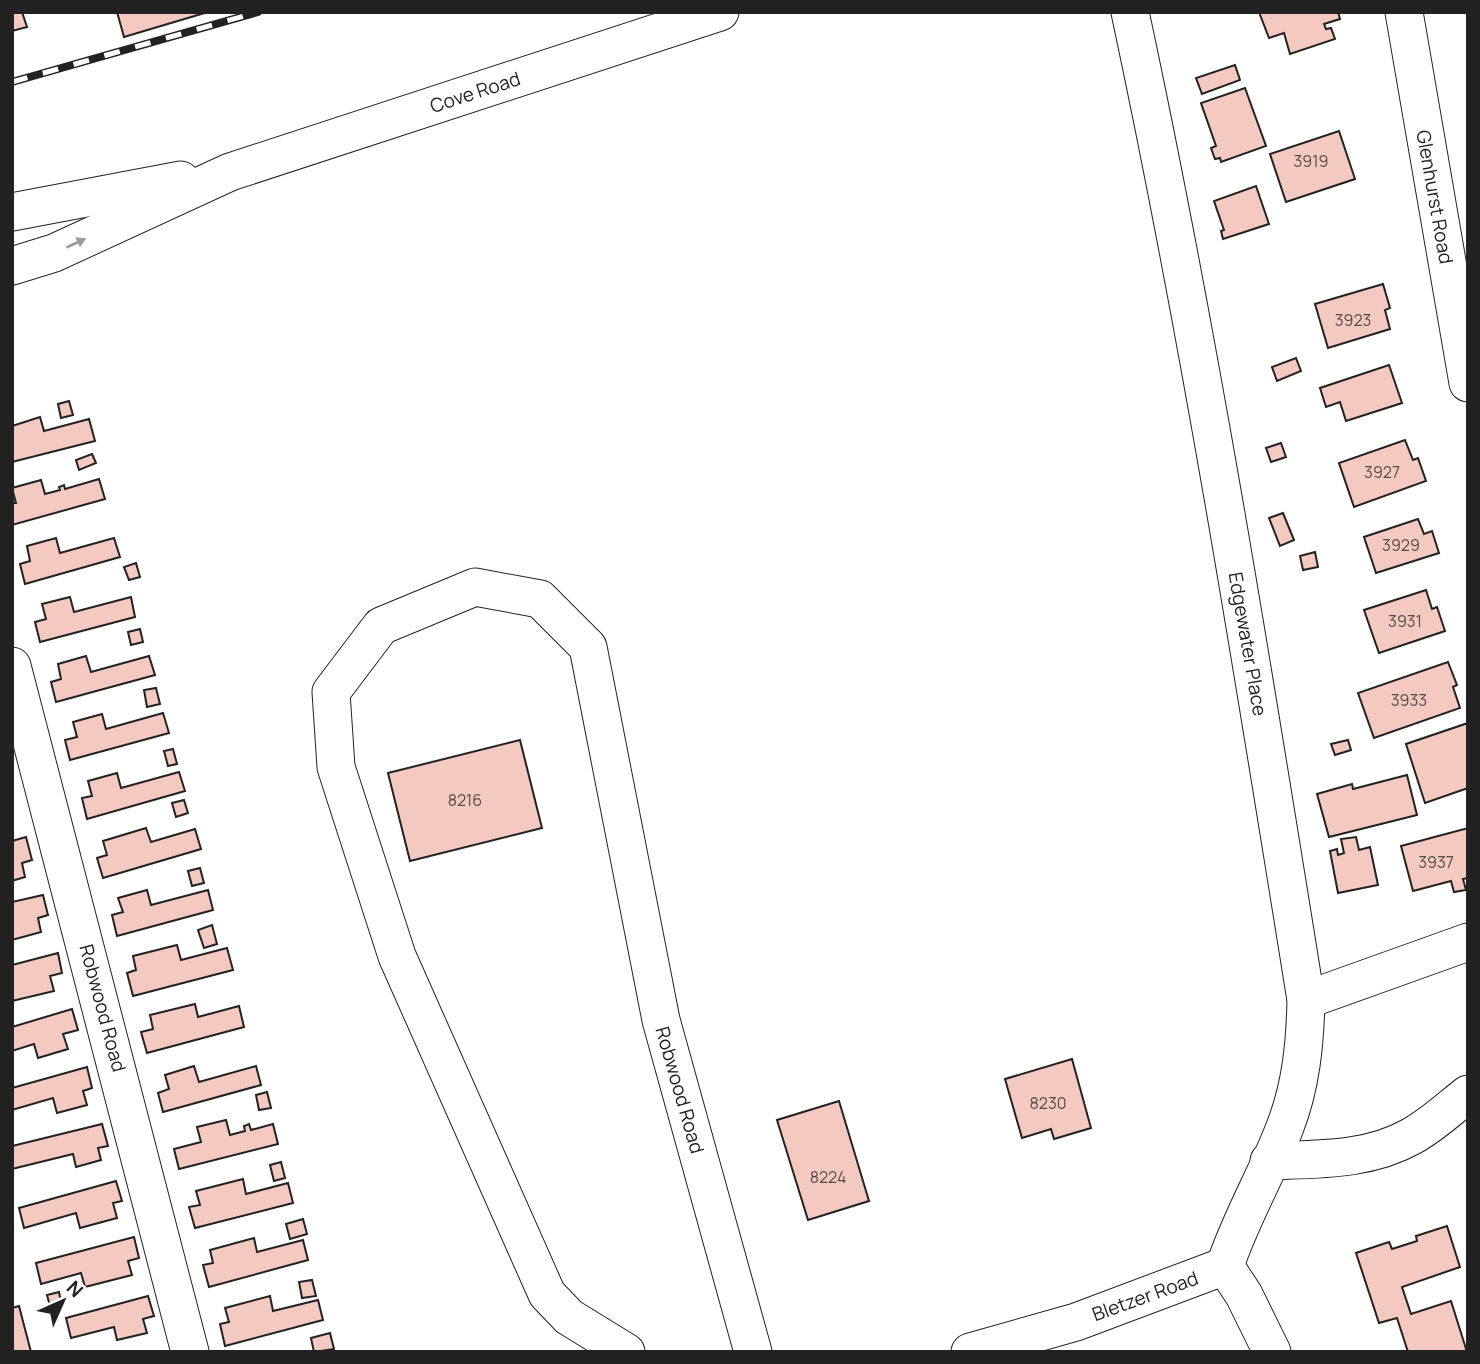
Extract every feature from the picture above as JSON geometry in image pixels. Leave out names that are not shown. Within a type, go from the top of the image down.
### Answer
[{"type":"street","name":"Cove Road","points":[[12,266],[54,253],[230,172],[720,12]]},
{"type":"street","name":"Edgewater Place","points":[[1130,12],[1153,117],[1262,727],[1306,1000],[1306,1044],[1301,1074],[1285,1129],[1237,1228],[1226,1266]]},
{"type":"street","name":"Glenhurst Road","points":[[1404,12],[1468,383]]},
{"type":"street","name":"Cove Road","points":[[12,212],[230,172]]},
{"type":"street","name":"Robwood Road","points":[[626,1352],[569,1317],[547,1294],[397,956],[336,767],[331,692],[380,626],[475,587],[540,600],[588,647],[661,1020],[743,1349]]},
{"type":"street","name":"Robwood Road","points":[[12,666],[190,1352]]},
{"type":"street","points":[[1306,1000],[1468,942]]},
{"type":"street","points":[[1269,1161],[1345,1158],[1379,1149],[1412,1136],[1468,1094]]},
{"type":"street","points":[[1226,1266],[1255,1315],[1272,1352]]},
{"type":"street","name":"Bletzer Road","points":[[970,1352],[1076,1322],[1226,1266]]},
{"type":"building","points":[[12,12],[22,12],[27,27],[12,31]]},
{"type":"building","points":[[117,12],[208,12],[124,37]]},
{"type":"building","points":[[1259,12],[1338,12],[1340,19],[1324,24],[1326,29],[1331,28],[1335,39],[1290,54],[1284,33],[1269,38]]},
{"type":"building","points":[[1235,65],[1240,80],[1202,94],[1196,78]]},
{"type":"building","points":[[1245,88],[1266,146],[1221,162],[1220,158],[1215,159],[1211,148],[1216,146],[1201,103]]},
{"type":"building","points":[[1339,131],[1355,179],[1286,202],[1270,154]]},
{"type":"building","points":[[1256,186],[1269,224],[1223,239],[1221,231],[1224,230],[1214,201]]},
{"type":"building","points":[[1383,284],[1390,308],[1385,310],[1390,329],[1328,348],[1315,304]]},
{"type":"building","points":[[1296,358],[1301,371],[1277,381],[1272,367]]},
{"type":"building","points":[[1389,365],[1402,403],[1346,421],[1340,402],[1326,407],[1320,388]]},
{"type":"building","points":[[69,401],[73,415],[61,418],[58,404]]},
{"type":"building","points":[[40,417],[44,431],[89,419],[95,441],[12,462],[12,426]]},
{"type":"building","points":[[1405,440],[1413,460],[1418,458],[1426,481],[1354,507],[1339,463]]},
{"type":"building","points":[[1281,443],[1286,457],[1271,462],[1266,448]]},
{"type":"building","points":[[92,454],[96,463],[79,470],[76,460]]},
{"type":"building","points":[[99,479],[105,499],[12,525],[12,503],[16,503],[12,488],[41,480],[45,494],[60,490],[59,487],[64,485],[65,489]]},
{"type":"building","points":[[1283,513],[1294,540],[1280,546],[1269,518]]},
{"type":"building","points":[[1418,519],[1424,534],[1432,531],[1439,553],[1376,573],[1364,537]]},
{"type":"building","points":[[56,538],[60,553],[114,538],[120,557],[25,584],[20,564],[30,561],[27,546]]},
{"type":"building","points":[[1315,552],[1318,567],[1303,570],[1300,556]]},
{"type":"building","points":[[136,563],[140,577],[129,580],[124,567]]},
{"type":"building","points":[[1426,590],[1432,609],[1437,607],[1445,631],[1379,653],[1364,610]]},
{"type":"building","points":[[70,597],[74,612],[131,597],[135,617],[40,642],[35,622],[46,619],[42,604]]},
{"type":"building","points":[[140,629],[143,642],[131,645],[128,632]]},
{"type":"building","points":[[86,656],[91,672],[149,656],[155,675],[56,702],[51,682],[61,679],[58,664]]},
{"type":"building","points":[[1448,662],[1457,685],[1453,687],[1460,708],[1374,738],[1358,693]]},
{"type":"building","points":[[156,688],[160,704],[147,707],[144,690]]},
{"type":"building","points":[[163,713],[169,733],[70,760],[65,740],[77,737],[73,722],[102,714],[106,729]]},
{"type":"building","points":[[1468,723],[1468,788],[1425,803],[1406,744]]},
{"type":"building","points":[[520,740],[542,828],[410,861],[388,773]]},
{"type":"building","points":[[1348,740],[1351,750],[1335,755],[1331,744]]},
{"type":"building","points":[[173,749],[177,764],[168,766],[164,751]]},
{"type":"building","points":[[179,772],[185,791],[87,819],[82,798],[92,796],[88,781],[117,773],[121,788]]},
{"type":"building","points":[[1407,775],[1417,815],[1329,837],[1317,794],[1352,784],[1353,789]]},
{"type":"building","points":[[184,800],[188,813],[176,817],[172,803]]},
{"type":"building","points":[[146,828],[151,842],[195,829],[201,849],[103,878],[97,858],[107,855],[103,841]]},
{"type":"building","points":[[1468,828],[1468,878],[1463,879],[1466,890],[1454,892],[1451,881],[1413,891],[1401,846]]},
{"type":"building","points":[[26,837],[32,860],[22,863],[25,877],[12,881],[12,841]]},
{"type":"building","points":[[1356,837],[1359,850],[1370,847],[1378,885],[1338,893],[1330,851],[1337,849],[1338,855],[1344,853],[1341,839]]},
{"type":"building","points":[[200,868],[204,883],[192,886],[188,871]]},
{"type":"building","points":[[147,890],[151,905],[208,890],[213,910],[117,936],[112,915],[123,912],[118,898]]},
{"type":"building","points":[[43,895],[48,915],[38,918],[41,932],[12,940],[12,902]]},
{"type":"building","points":[[212,925],[217,944],[204,948],[198,930]]},
{"type":"building","points":[[177,945],[181,960],[227,948],[233,970],[133,996],[127,973],[136,970],[133,956]]},
{"type":"building","points":[[58,953],[62,973],[50,976],[54,991],[12,1001],[12,965]]},
{"type":"building","points":[[195,1004],[198,1017],[239,1006],[244,1027],[147,1053],[141,1032],[153,1029],[150,1015]]},
{"type":"building","points":[[72,1009],[78,1030],[63,1034],[68,1049],[38,1058],[34,1044],[12,1051],[12,1027]]},
{"type":"building","points":[[1072,1059],[1091,1128],[1054,1139],[1051,1129],[1022,1138],[1005,1079]]},
{"type":"building","points":[[194,1066],[199,1082],[256,1066],[261,1085],[163,1112],[158,1093],[169,1089],[165,1075]]},
{"type":"building","points":[[87,1067],[92,1088],[83,1091],[87,1105],[57,1113],[53,1098],[12,1110],[12,1088]]},
{"type":"building","points":[[267,1092],[271,1108],[259,1110],[256,1095]]},
{"type":"building","points":[[839,1101],[869,1201],[808,1220],[777,1120]]},
{"type":"building","points":[[226,1120],[230,1135],[245,1131],[244,1126],[249,1124],[251,1130],[273,1124],[278,1144],[179,1169],[174,1149],[201,1142],[197,1127]]},
{"type":"building","points":[[102,1124],[108,1146],[98,1148],[101,1160],[76,1167],[73,1154],[12,1169],[12,1146]]},
{"type":"building","points":[[281,1162],[285,1178],[274,1181],[270,1165]]},
{"type":"building","points":[[243,1179],[246,1194],[288,1183],[293,1203],[195,1228],[189,1207],[200,1205],[196,1191]]},
{"type":"building","points":[[116,1181],[122,1201],[113,1203],[117,1218],[80,1228],[76,1213],[24,1228],[19,1208]]},
{"type":"building","points":[[303,1219],[307,1234],[290,1239],[286,1224]]},
{"type":"building","points":[[1447,1226],[1460,1267],[1402,1287],[1411,1314],[1451,1301],[1467,1352],[1408,1352],[1397,1318],[1379,1323],[1356,1253],[1389,1242],[1392,1249],[1417,1241],[1416,1236]]},
{"type":"building","points":[[134,1237],[139,1258],[128,1261],[132,1275],[85,1287],[81,1273],[41,1284],[36,1263]]},
{"type":"building","points":[[254,1238],[257,1252],[303,1240],[308,1260],[209,1287],[203,1265],[213,1263],[210,1250]]},
{"type":"building","points":[[312,1280],[316,1296],[302,1298],[299,1282]]},
{"type":"building","points":[[59,1292],[62,1307],[51,1310],[47,1295]]},
{"type":"building","points":[[148,1296],[154,1316],[143,1319],[147,1333],[117,1340],[114,1327],[71,1338],[66,1318]]},
{"type":"building","points":[[270,1296],[273,1311],[318,1300],[323,1320],[225,1346],[220,1324],[229,1322],[225,1308]]},
{"type":"building","points":[[19,1306],[31,1352],[12,1352],[12,1308]]},
{"type":"building","points":[[330,1333],[334,1349],[314,1352],[311,1338]]},
{"type":"railway","points":[[12,82],[258,12]]}]
